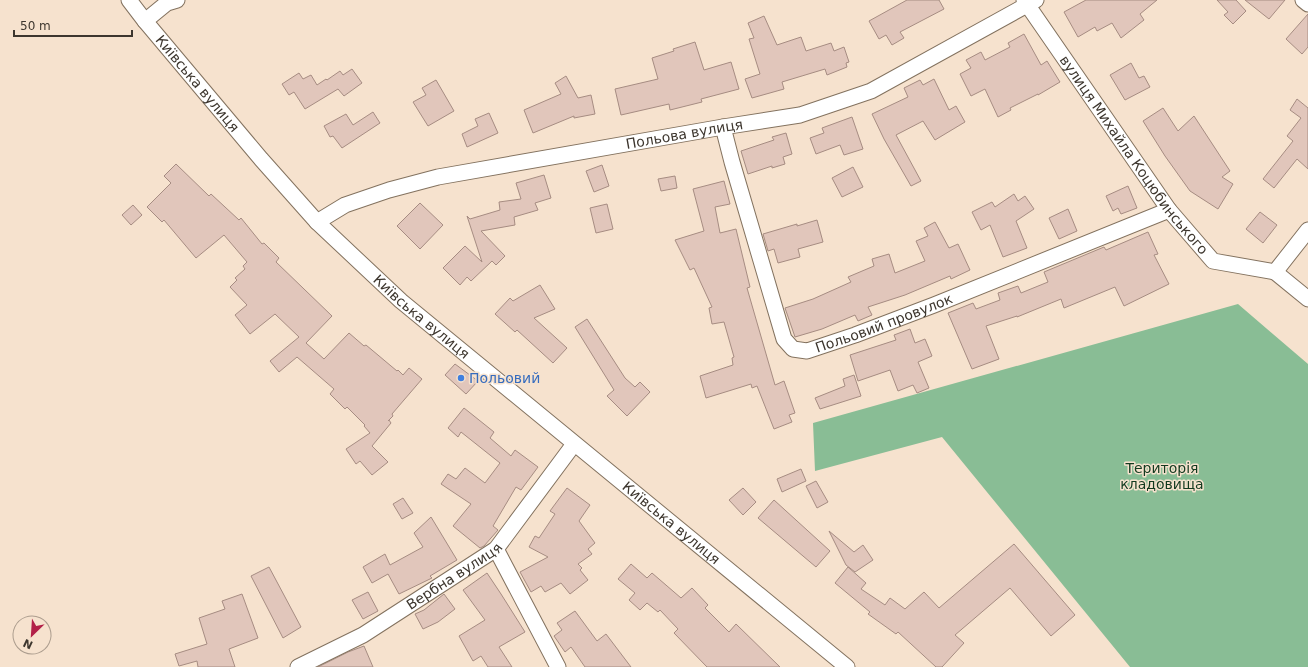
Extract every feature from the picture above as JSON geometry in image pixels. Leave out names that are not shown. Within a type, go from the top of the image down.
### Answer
[{"type":"street","name":"Київська вулиця","points":[[129,0],[261,159],[317,222],[401,301],[846,667]]},
{"type":"street","points":[[145,21],[167,3],[177,0]]},
{"type":"street","points":[[1303,0],[1308,4]]},
{"type":"street","name":"Польова вулиця","points":[[317,222],[345,205],[389,190],[438,177],[723,126],[800,115],[871,91],[1029,2]]},
{"type":"street","name":"вулиця Михайла Коцюбинського","points":[[1029,2],[1169,210],[1214,262],[1275,272],[1308,299]]},
{"type":"street","name":"Польовий провулок","points":[[723,126],[732,162],[784,339],[793,349],[807,351],[855,335],[934,305],[1169,210]]},
{"type":"street","points":[[1275,272],[1308,230]]},
{"type":"street","name":"Вербна вулиця","points":[[298,667],[363,635],[496,549],[574,444]]},
{"type":"street","points":[[496,549],[558,667]]},
{"type":"green space","name":"Територія кладовища","points":[[1238,304],[1308,364],[1308,667],[1130,667],[942,437],[815,471],[813,423]]},
{"type":"building","points":[[907,0],[939,0],[944,9],[900,32],[904,38],[892,45],[886,35],[879,39],[869,21]]},
{"type":"building","points":[[1086,0],[1157,0],[1140,14],[1144,20],[1121,38],[1112,23],[1097,31],[1095,27],[1078,37],[1064,12]]},
{"type":"building","points":[[1217,0],[1236,0],[1246,11],[1233,24],[1224,15],[1228,12]]},
{"type":"building","points":[[1245,0],[1285,0],[1269,19]]},
{"type":"building","points":[[1308,14],[1308,47],[1302,54],[1286,39]]},
{"type":"building","points":[[764,16],[777,45],[801,37],[806,51],[831,43],[834,51],[844,47],[849,62],[846,63],[847,67],[827,75],[825,69],[782,82],[784,89],[752,98],[745,79],[760,74],[749,39],[754,38],[748,23]]},
{"type":"building","points":[[1024,34],[1041,65],[1047,61],[1060,82],[1038,95],[1010,108],[1011,110],[998,117],[985,89],[971,96],[960,74],[971,68],[966,60],[981,52],[985,60],[1010,47],[1008,43]]},
{"type":"building","points":[[695,42],[704,70],[731,62],[739,89],[701,99],[702,102],[670,110],[669,104],[621,115],[615,89],[658,79],[652,58]]},
{"type":"building","points":[[1131,63],[1139,78],[1144,76],[1150,87],[1125,100],[1110,75]]},
{"type":"building","points":[[352,69],[362,83],[344,96],[338,89],[305,109],[294,92],[289,95],[282,84],[299,73],[303,79],[311,75],[317,85],[340,71],[343,75]]},
{"type":"building","points":[[566,76],[578,98],[591,95],[595,114],[574,118],[574,116],[533,133],[524,110],[561,94],[555,83]]},
{"type":"building","points":[[934,79],[949,110],[956,106],[965,122],[935,140],[923,121],[896,135],[921,181],[911,186],[884,139],[872,114],[908,97],[904,88],[920,80],[923,85]]},
{"type":"building","points":[[436,80],[454,111],[428,126],[413,102],[426,95],[422,88]]},
{"type":"building","points":[[1297,99],[1308,108],[1308,169],[1297,159],[1274,188],[1263,179],[1293,141],[1287,136],[1301,118],[1290,110]]},
{"type":"building","points":[[1163,108],[1178,131],[1194,116],[1230,171],[1222,177],[1233,184],[1218,209],[1190,191],[1165,156],[1143,121]]},
{"type":"building","points":[[373,112],[380,123],[342,148],[333,136],[330,137],[324,126],[346,114],[353,125]]},
{"type":"building","points":[[489,113],[498,133],[467,147],[462,134],[478,126],[475,119]]},
{"type":"building","points":[[852,117],[863,149],[844,155],[840,145],[816,154],[810,138],[824,133],[822,128]]},
{"type":"building","points":[[786,133],[792,154],[783,157],[785,164],[772,168],[772,166],[748,174],[741,151],[774,140],[772,137]]},
{"type":"building","points":[[176,164],[209,196],[211,194],[239,220],[241,218],[262,244],[264,243],[279,258],[276,262],[332,316],[306,343],[324,359],[349,333],[403,375],[409,368],[422,379],[392,414],[393,416],[389,420],[391,423],[372,446],[388,462],[372,475],[360,461],[356,464],[346,449],[370,433],[364,426],[365,425],[347,407],[345,409],[330,394],[334,389],[297,357],[279,372],[270,361],[299,337],[275,314],[250,334],[235,315],[247,305],[230,287],[237,280],[235,278],[245,269],[243,266],[247,262],[224,235],[196,258],[164,220],[162,222],[147,207],[171,183],[164,176]]},
{"type":"building","points":[[602,165],[609,186],[594,192],[586,171]]},
{"type":"building","points":[[853,167],[863,187],[842,197],[832,178]]},
{"type":"building","points":[[544,175],[551,198],[535,203],[538,210],[514,217],[515,225],[481,231],[505,256],[496,265],[492,261],[471,281],[467,277],[460,285],[443,268],[465,246],[482,262],[467,216],[470,219],[500,210],[499,202],[521,199],[516,183]]},
{"type":"building","points":[[675,176],[677,188],[661,191],[658,179]]},
{"type":"building","points":[[724,181],[730,204],[715,207],[720,233],[736,229],[750,287],[747,288],[775,385],[784,381],[795,413],[789,415],[792,422],[774,429],[757,386],[752,388],[751,384],[706,398],[700,376],[733,365],[732,358],[734,357],[724,322],[712,324],[709,308],[712,307],[694,268],[690,270],[675,240],[704,231],[693,189]]},
{"type":"building","points":[[1128,186],[1137,208],[1121,214],[1118,208],[1113,211],[1106,196]]},
{"type":"building","points":[[1014,194],[1018,201],[1025,196],[1034,209],[1016,221],[1027,248],[1003,257],[990,225],[981,230],[972,212],[992,202],[995,207]]},
{"type":"building","points":[[420,203],[443,225],[420,249],[397,226]]},
{"type":"building","points":[[607,204],[613,229],[596,233],[590,208]]},
{"type":"building","points":[[133,205],[142,215],[131,225],[122,215]]},
{"type":"building","points":[[1068,209],[1077,231],[1059,239],[1049,218]]},
{"type":"building","points":[[1260,212],[1277,225],[1263,243],[1246,229]]},
{"type":"building","points":[[817,220],[823,242],[798,249],[800,257],[778,263],[774,249],[768,251],[763,234]]},
{"type":"building","points":[[935,222],[949,248],[958,244],[970,270],[951,279],[950,276],[905,295],[868,307],[872,315],[858,321],[855,315],[822,329],[795,337],[785,308],[813,299],[851,282],[848,277],[874,266],[872,259],[889,254],[895,273],[925,261],[916,241],[928,236],[924,228]]},
{"type":"building","points":[[1148,232],[1158,254],[1154,255],[1169,284],[1124,306],[1115,287],[1064,308],[1061,299],[1017,317],[986,326],[999,359],[972,369],[948,313],[973,303],[976,309],[1000,300],[998,293],[1018,286],[1021,293],[1048,282],[1044,272],[1104,247],[1106,250]]},
{"type":"building","points":[[540,285],[555,309],[534,318],[567,348],[553,363],[517,330],[515,332],[495,314],[510,298],[513,301]]},
{"type":"building","points":[[587,319],[625,378],[635,387],[640,382],[650,392],[627,416],[607,396],[614,390],[575,327]]},
{"type":"building","points":[[910,329],[915,343],[925,339],[932,356],[918,362],[929,388],[917,393],[913,385],[898,391],[890,370],[858,381],[850,355],[896,340],[894,335]]},
{"type":"building","name":"Польовий","points":[[455,364],[478,381],[466,394],[445,375]]},
{"type":"building","points":[[854,375],[861,396],[820,409],[815,398],[845,386],[843,379]]},
{"type":"building","points":[[464,408],[494,432],[490,438],[511,456],[515,450],[538,467],[521,490],[516,487],[493,526],[498,530],[484,546],[480,548],[453,526],[471,504],[441,484],[448,474],[456,479],[465,468],[485,483],[500,463],[461,432],[458,437],[448,428]]},
{"type":"building","points":[[801,469],[806,481],[782,492],[777,479]]},
{"type":"building","points":[[816,481],[828,502],[817,508],[806,486]]},
{"type":"building","points":[[567,488],[590,505],[579,521],[595,543],[588,549],[592,554],[578,564],[582,568],[580,570],[588,580],[570,594],[561,583],[545,592],[541,586],[531,592],[520,572],[548,557],[529,547],[535,536],[539,538],[555,514],[550,511]]},
{"type":"building","points":[[743,488],[756,502],[743,515],[729,500]]},
{"type":"building","points":[[403,498],[413,513],[402,519],[393,504]]},
{"type":"building","points":[[774,500],[830,551],[816,567],[758,518]]},
{"type":"building","points":[[431,517],[457,560],[430,576],[432,578],[399,594],[388,574],[372,583],[363,567],[385,554],[390,565],[423,547],[414,533]]},
{"type":"building","points":[[829,531],[854,552],[863,545],[873,560],[855,572],[846,565]]},
{"type":"building","points":[[1014,544],[1075,615],[1051,636],[1010,588],[955,635],[964,643],[942,667],[936,667],[898,632],[896,634],[868,614],[870,612],[835,583],[848,567],[866,583],[861,589],[885,605],[890,598],[905,609],[924,592],[939,608]]},
{"type":"building","points":[[631,564],[647,578],[652,573],[681,598],[692,588],[708,605],[705,608],[729,632],[736,624],[780,667],[707,667],[674,633],[678,629],[660,610],[658,612],[647,603],[640,610],[629,600],[635,593],[618,579]]},
{"type":"building","points":[[269,567],[301,627],[283,638],[251,576]]},
{"type":"building","points":[[487,573],[525,632],[499,647],[512,667],[488,667],[481,656],[473,661],[459,636],[485,620],[463,590]]},
{"type":"building","points":[[368,592],[378,611],[363,619],[352,600]]},
{"type":"building","points":[[242,594],[258,638],[229,649],[235,667],[198,667],[197,661],[179,666],[175,654],[207,644],[199,618],[225,609],[222,601]]},
{"type":"building","points":[[444,594],[455,609],[438,622],[423,629],[415,614],[424,610]]},
{"type":"building","points":[[575,611],[597,641],[606,634],[631,667],[585,667],[571,647],[565,652],[554,636],[562,630],[557,623]]},
{"type":"building","points":[[364,646],[373,667],[318,667],[348,652]]},
{"type":"place","name":"Польовий","points":[[461,378]]}]
